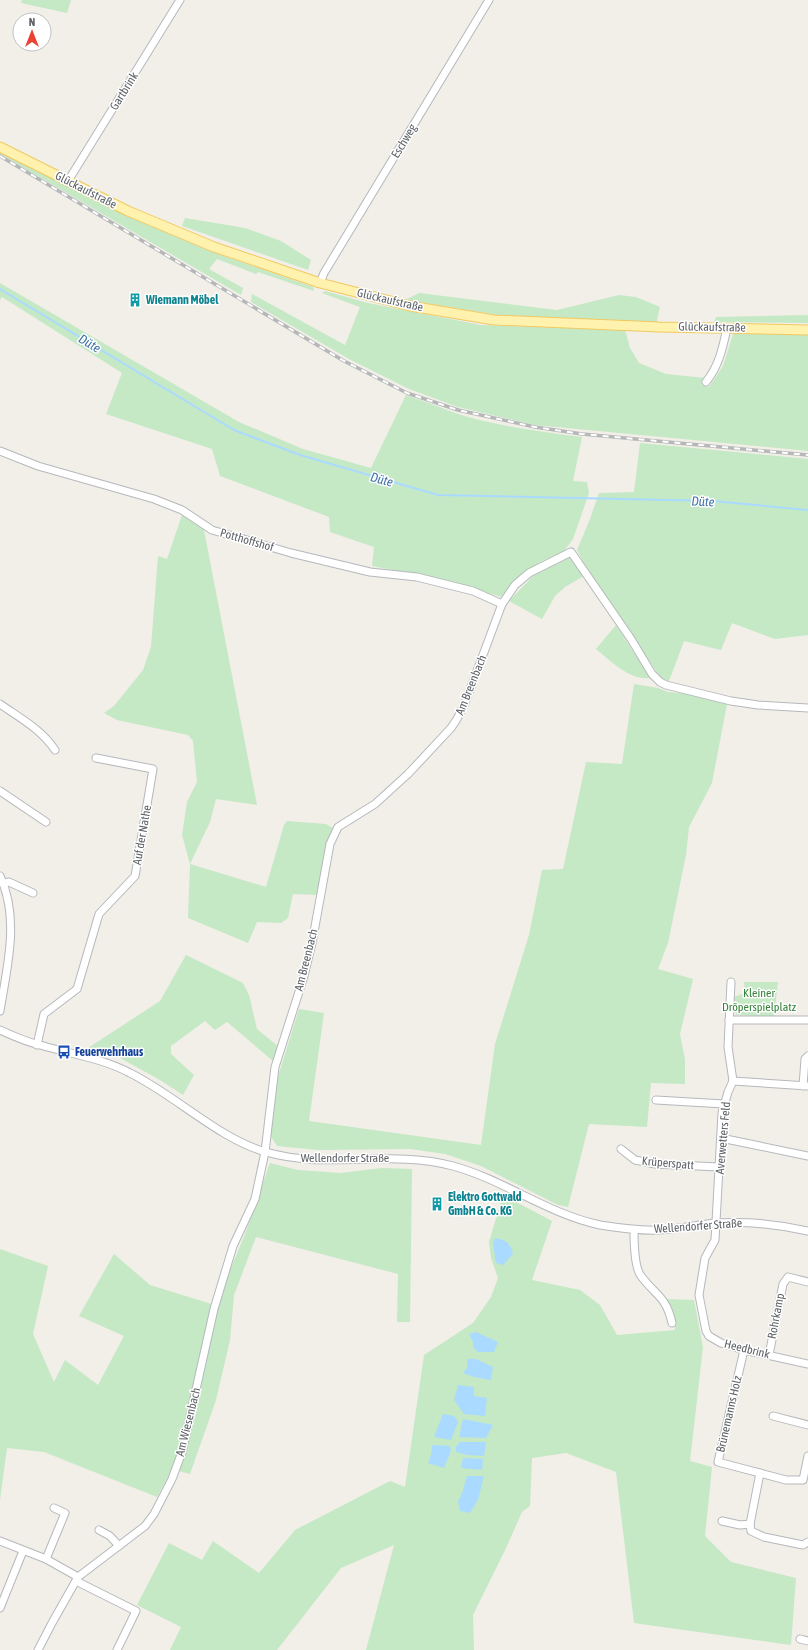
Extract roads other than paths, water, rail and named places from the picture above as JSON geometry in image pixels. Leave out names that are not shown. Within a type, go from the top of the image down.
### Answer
[{"type":"main road","name":"Glückaufstraße","points":[[0,147],[128,211],[194,240],[320,283],[410,306],[494,320],[659,327],[808,330]]},
{"type":"street","name":"Gartbrink","points":[[68,181],[180,0]]},
{"type":"street","name":"Eschweg","points":[[320,283],[324,273],[489,0]]},
{"type":"street","points":[[706,382],[713,374],[722,353],[727,328]]},
{"type":"street","name":"Potthoffshof","points":[[0,451],[38,466],[154,499],[182,510],[212,530],[291,553],[370,572],[417,577],[466,589],[502,604]]},
{"type":"street","name":"Am Breenbach","points":[[265,1152],[275,1067],[304,976],[312,943],[330,844],[338,827],[375,804],[408,774],[451,728],[465,703],[502,604],[515,585],[529,573],[571,552],[631,639],[646,665],[660,682],[666,685],[731,701],[808,708]]},
{"type":"street","points":[[0,704],[48,738],[55,750]]},
{"type":"street","name":"Auf der Nathe","points":[[37,1045],[44,1014],[77,989],[99,914],[135,876],[153,769],[96,758]]},
{"type":"street","points":[[0,791],[46,822]]},
{"type":"street","points":[[1,880],[33,893]]},
{"type":"street","points":[[0,1011],[12,936],[9,904],[1,880]]},
{"type":"street","points":[[731,982],[728,1047],[733,1081],[805,1086],[805,1060],[808,1056]]},
{"type":"street","points":[[729,1020],[808,1020]]},
{"type":"street","name":"Wellendorfer Straße","points":[[0,1030],[37,1045],[92,1058],[128,1072],[153,1085],[237,1140],[265,1152],[298,1158],[331,1160],[388,1158],[427,1161],[447,1165],[479,1175],[550,1208],[577,1218],[600,1225],[634,1230],[661,1230],[716,1223],[758,1223],[783,1225],[808,1231]]},
{"type":"street","name":"Averwetters Feld","points":[[716,1223],[724,1104],[733,1081]]},
{"type":"street","points":[[656,1100],[724,1104]]},
{"type":"street","points":[[721,1138],[808,1156]]},
{"type":"street","name":"Krüperspatt","points":[[621,1149],[635,1160],[655,1164],[719,1167]]},
{"type":"street","name":"Am Wiesenbach","points":[[38,1650],[52,1622],[77,1579],[145,1526],[154,1514],[172,1479],[182,1452],[214,1309],[233,1246],[255,1199],[265,1152]]},
{"type":"street","name":"Heedbrink","points":[[716,1223],[715,1240],[705,1258],[699,1295],[706,1330],[709,1336],[721,1343],[744,1350],[769,1354],[808,1364]]},
{"type":"street","points":[[634,1230],[634,1241],[641,1276],[660,1296],[669,1310],[672,1323]]},
{"type":"street","name":"Rohrkamp","points":[[769,1354],[783,1284],[788,1277],[808,1282]]},
{"type":"street","name":"Brünemanns Holz","points":[[744,1350],[718,1462],[786,1480],[803,1480],[808,1456]]},
{"type":"street","points":[[773,1416],[808,1424]]},
{"type":"street","points":[[760,1474],[750,1524],[751,1531],[764,1537],[803,1545],[808,1542]]},
{"type":"street","points":[[46,1559],[65,1514],[54,1508]]},
{"type":"street","points":[[722,1521],[740,1525],[750,1524]]},
{"type":"street","points":[[100,1530],[110,1536],[119,1546]]},
{"type":"street","points":[[0,1541],[46,1559],[77,1579],[136,1611],[117,1650]]},
{"type":"street","points":[[0,1608],[23,1551]]},
{"type":"street","points":[[800,1639],[808,1641]]},
{"type":"water","points":[[495,1238],[502,1240],[511,1247],[513,1254],[503,1265],[496,1263],[493,1243]]},
{"type":"water","points":[[476,1332],[498,1342],[494,1352],[478,1352],[473,1347],[473,1342],[469,1334]]},
{"type":"water","points":[[467,1359],[476,1359],[493,1367],[491,1380],[474,1377],[463,1373],[467,1368]]},
{"type":"water","points":[[458,1385],[474,1387],[474,1396],[487,1398],[485,1416],[464,1414],[454,1400]]},
{"type":"water","points":[[443,1414],[454,1416],[458,1422],[451,1440],[434,1437]]},
{"type":"water","points":[[463,1419],[493,1425],[486,1438],[459,1437]]},
{"type":"water","points":[[459,1442],[486,1442],[484,1456],[467,1455],[456,1452],[456,1446]]},
{"type":"water","points":[[432,1445],[450,1446],[451,1451],[444,1468],[428,1463]]},
{"type":"water","points":[[463,1458],[483,1459],[482,1470],[461,1468]]},
{"type":"water","points":[[467,1476],[484,1476],[478,1500],[470,1513],[460,1511],[458,1501]]},
{"type":"waterway","name":"Düte","points":[[0,289],[234,430],[300,455],[438,495],[713,501],[808,510]]},
{"type":"railway","points":[[0,156],[344,361],[407,393],[458,410],[535,427],[582,434],[808,455]]},
{"type":"place","name":"Wiemann Möbel","points":[[135,300]]},
{"type":"place","name":"Feuerwehrhaus","points":[[64,1052]]},
{"type":"place","name":"Elektro Gottwald GmbH & Co. KG","points":[[437,1204]]},
{"type":"park label","name":"Kleiner Dröperspielplatz","points":[[759,1000]]}]
